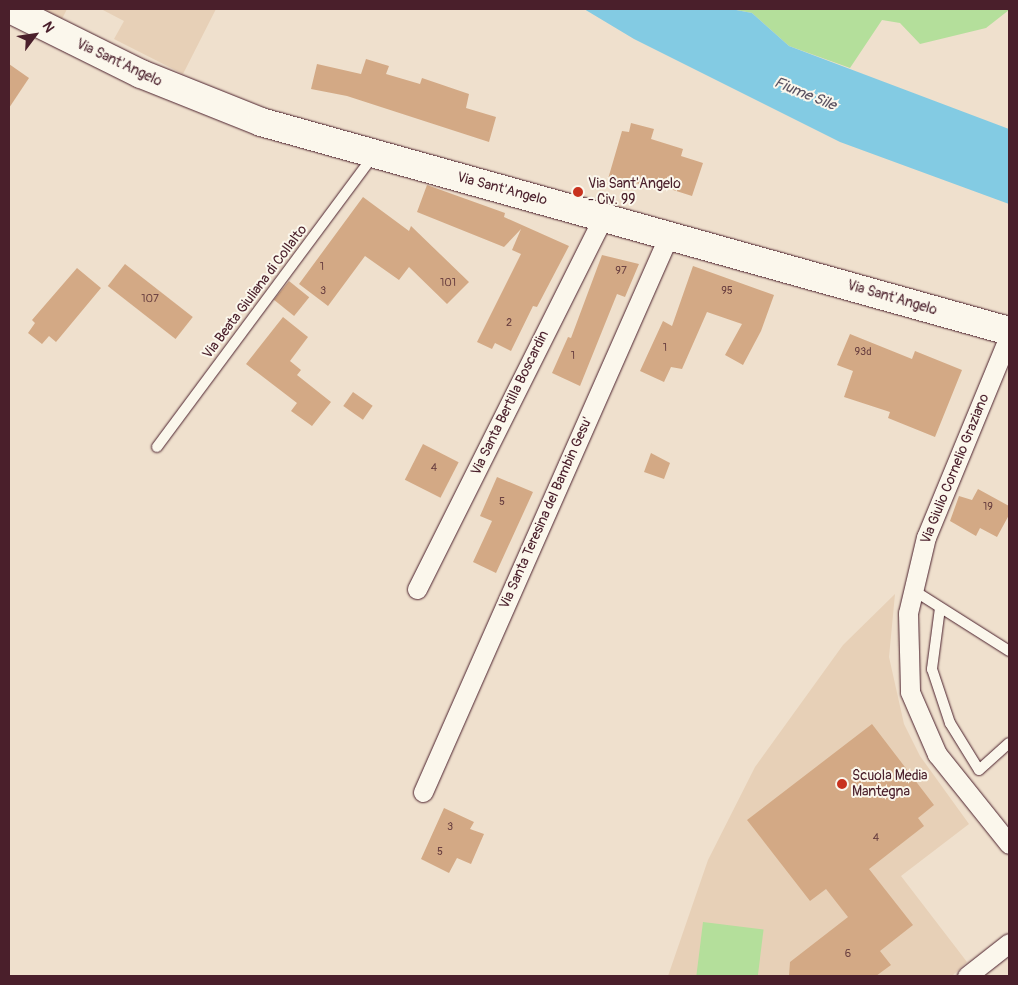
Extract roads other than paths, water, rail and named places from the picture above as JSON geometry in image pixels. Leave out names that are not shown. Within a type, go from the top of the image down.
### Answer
[{"type":"street","name":"Via Sant'Angelo","points":[[10,9],[141,74],[228,110],[301,135],[669,235],[1009,331]]},
{"type":"street","name":"Via Santa Bertilla Boscardin","points":[[418,589],[603,217]]},
{"type":"street","name":"Via Santa Teresina del Bambin Gesu'","points":[[423,792],[669,235]]},
{"type":"street","name":"Via Giulio Cornelio Graziano","points":[[1009,336],[926,537],[908,612],[910,692],[937,754],[1009,844]]},
{"type":"street","points":[[967,976],[1009,943]]},
{"type":"lane","name":"Via Beata Giuliana di Collalto","points":[[157,447],[375,154]]},
{"type":"lane","points":[[913,590],[1009,651]]},
{"type":"lane","points":[[940,608],[932,669],[950,724],[979,770],[1009,743]]},
{"type":"water","name":"Fiume Sile","points":[[584,9],[731,9],[752,13],[789,46],[1009,129],[1009,204],[840,142],[634,39]]},
{"type":"place","name":"Via Sant'Angelo - Civ. 99","points":[[578,192]]},
{"type":"place","name":"Scuola Media Mantegna","points":[[842,784]]}]
